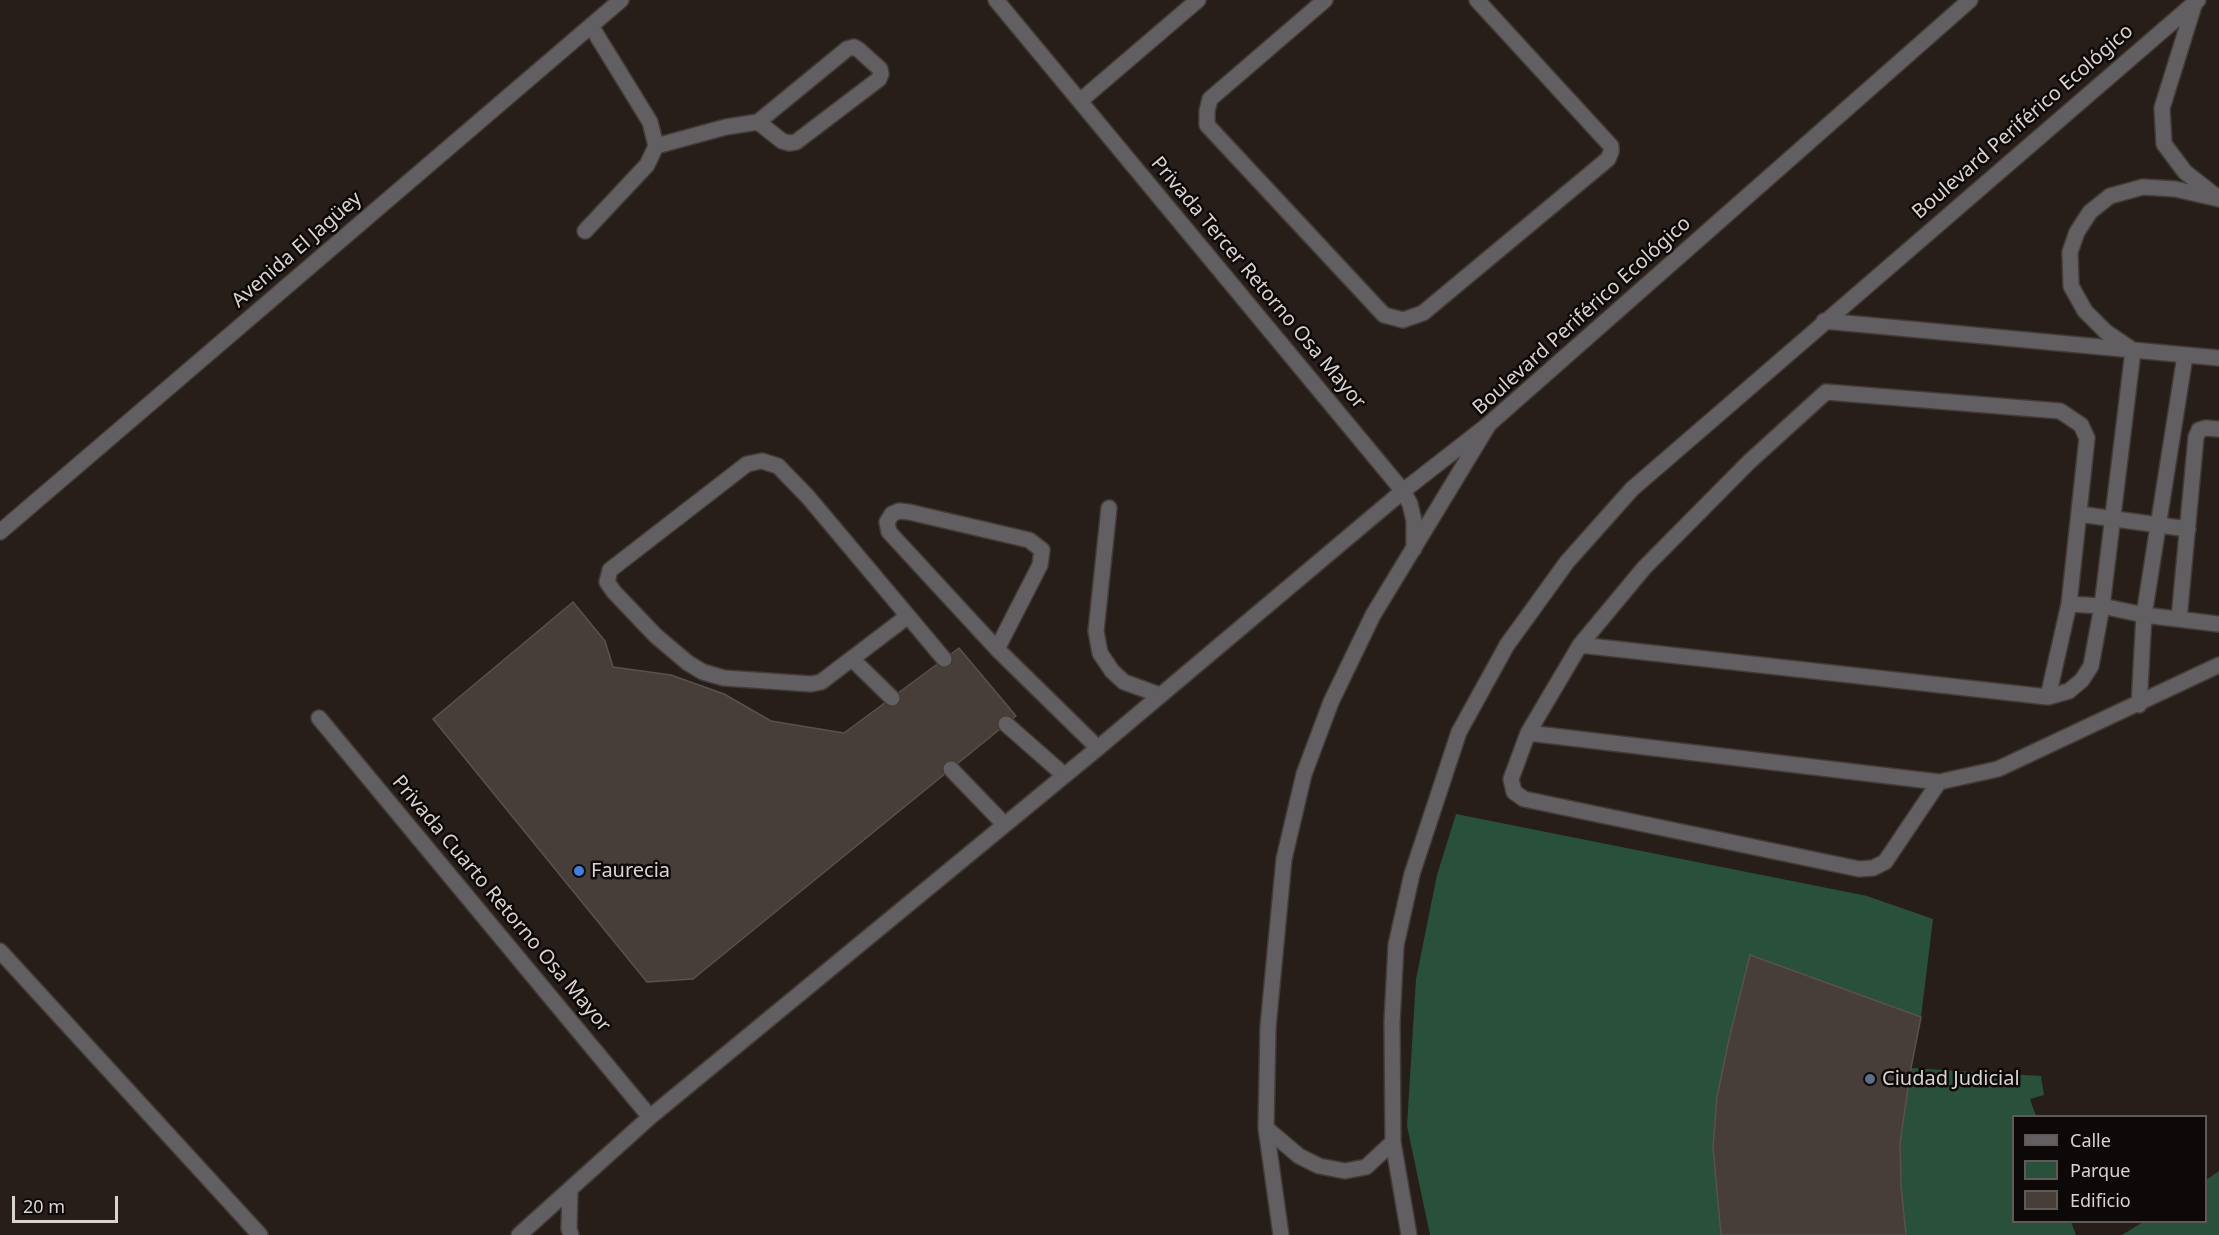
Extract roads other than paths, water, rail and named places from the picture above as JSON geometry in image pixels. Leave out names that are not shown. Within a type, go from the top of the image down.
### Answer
[{"type":"street","name":"Avenida El Jagüey","points":[[0,532],[621,0]]},
{"type":"street","name":"Privada Tercer Retorno Osa Mayor","points":[[996,0],[1403,491],[1410,504],[1414,521],[1414,549]]},
{"type":"street","points":[[1080,101],[1198,0]]},
{"type":"street","points":[[1325,0],[1210,99],[1207,125],[1384,315],[1403,320],[1424,313],[1608,159],[1611,153],[1611,146],[1477,0]]},
{"type":"street","name":"Boulevard Periférico Ecológico","points":[[1281,1235],[1266,1128],[1268,1027],[1283,870],[1304,774],[1330,702],[1373,615],[1489,424],[1970,0]]},
{"type":"street","name":"Boulevard Periférico Ecológico","points":[[2197,1],[2162,108],[2164,144],[2185,172],[2219,199]]},
{"type":"street","name":"Boulevard Periférico Ecológico","points":[[1409,1235],[1394,1142],[1392,1022],[1396,945],[1412,874],[1459,732],[1514,636],[1567,562],[1632,489],[2197,1]]},
{"type":"street","points":[[585,231],[647,165],[656,146],[650,122],[591,26]]},
{"type":"street","points":[[656,146],[726,127],[758,122],[847,49],[854,47],[859,50],[880,69],[879,79],[796,142],[782,141],[758,122]]},
{"type":"street","points":[[2133,351],[2106,332],[2085,311],[2071,286],[2070,252],[2077,232],[2090,212],[2110,196],[2143,187],[2175,189],[2219,199]]},
{"type":"street","points":[[1824,321],[2218,358]]},
{"type":"street","points":[[1580,645],[2048,697],[2069,691],[2082,680],[2091,666],[2102,606],[2133,351]]},
{"type":"street","points":[[2139,705],[2144,615],[2185,356]]},
{"type":"street","points":[[1939,782],[1885,862],[1873,868],[1859,869],[1524,799],[1514,792],[1511,779],[1528,732],[1580,645],[1644,568],[1749,462],[1826,392],[2060,411],[2080,425],[2087,438],[2069,604],[2048,697]]},
{"type":"street","points":[[519,1235],[650,1117],[1098,748],[1403,491],[1489,424]]},
{"type":"street","points":[[2179,619],[2196,437],[2199,430],[2219,429]]},
{"type":"street","points":[[908,616],[828,678],[811,684],[724,678],[704,672],[688,663],[656,636],[607,582],[610,570],[747,464],[762,461],[778,466],[808,497],[908,616],[944,659]]},
{"type":"street","points":[[1109,508],[1096,632],[1101,653],[1112,671],[1124,682],[1160,695]]},
{"type":"street","points":[[997,649],[1040,565],[1042,550],[1029,540],[909,512],[899,511],[892,514],[887,522],[889,532],[997,649],[1098,748]]},
{"type":"street","points":[[2079,514],[2188,529]]},
{"type":"street","points":[[2069,604],[2102,606],[2144,615],[2219,624]]},
{"type":"street","points":[[852,659],[892,698]]},
{"type":"street","points":[[1528,732],[1939,782],[1998,769],[2139,705],[2219,665]]},
{"type":"street","name":"Privada Cuarto Retorno Osa Mayor","points":[[319,718],[650,1117]]},
{"type":"street","points":[[1006,724],[1064,775]]},
{"type":"street","points":[[951,769],[1004,824]]},
{"type":"street","points":[[0,951],[260,1235]]},
{"type":"street","points":[[1266,1128],[1299,1156],[1319,1166],[1345,1172],[1366,1167],[1394,1142]]},
{"type":"street","points":[[570,1190],[569,1229],[571,1235]]},
{"type":"place","name":"Faurecia","points":[[579,871]]},
{"type":"place","name":"Ciudad Judicial","points":[[1870,1079]]}]
